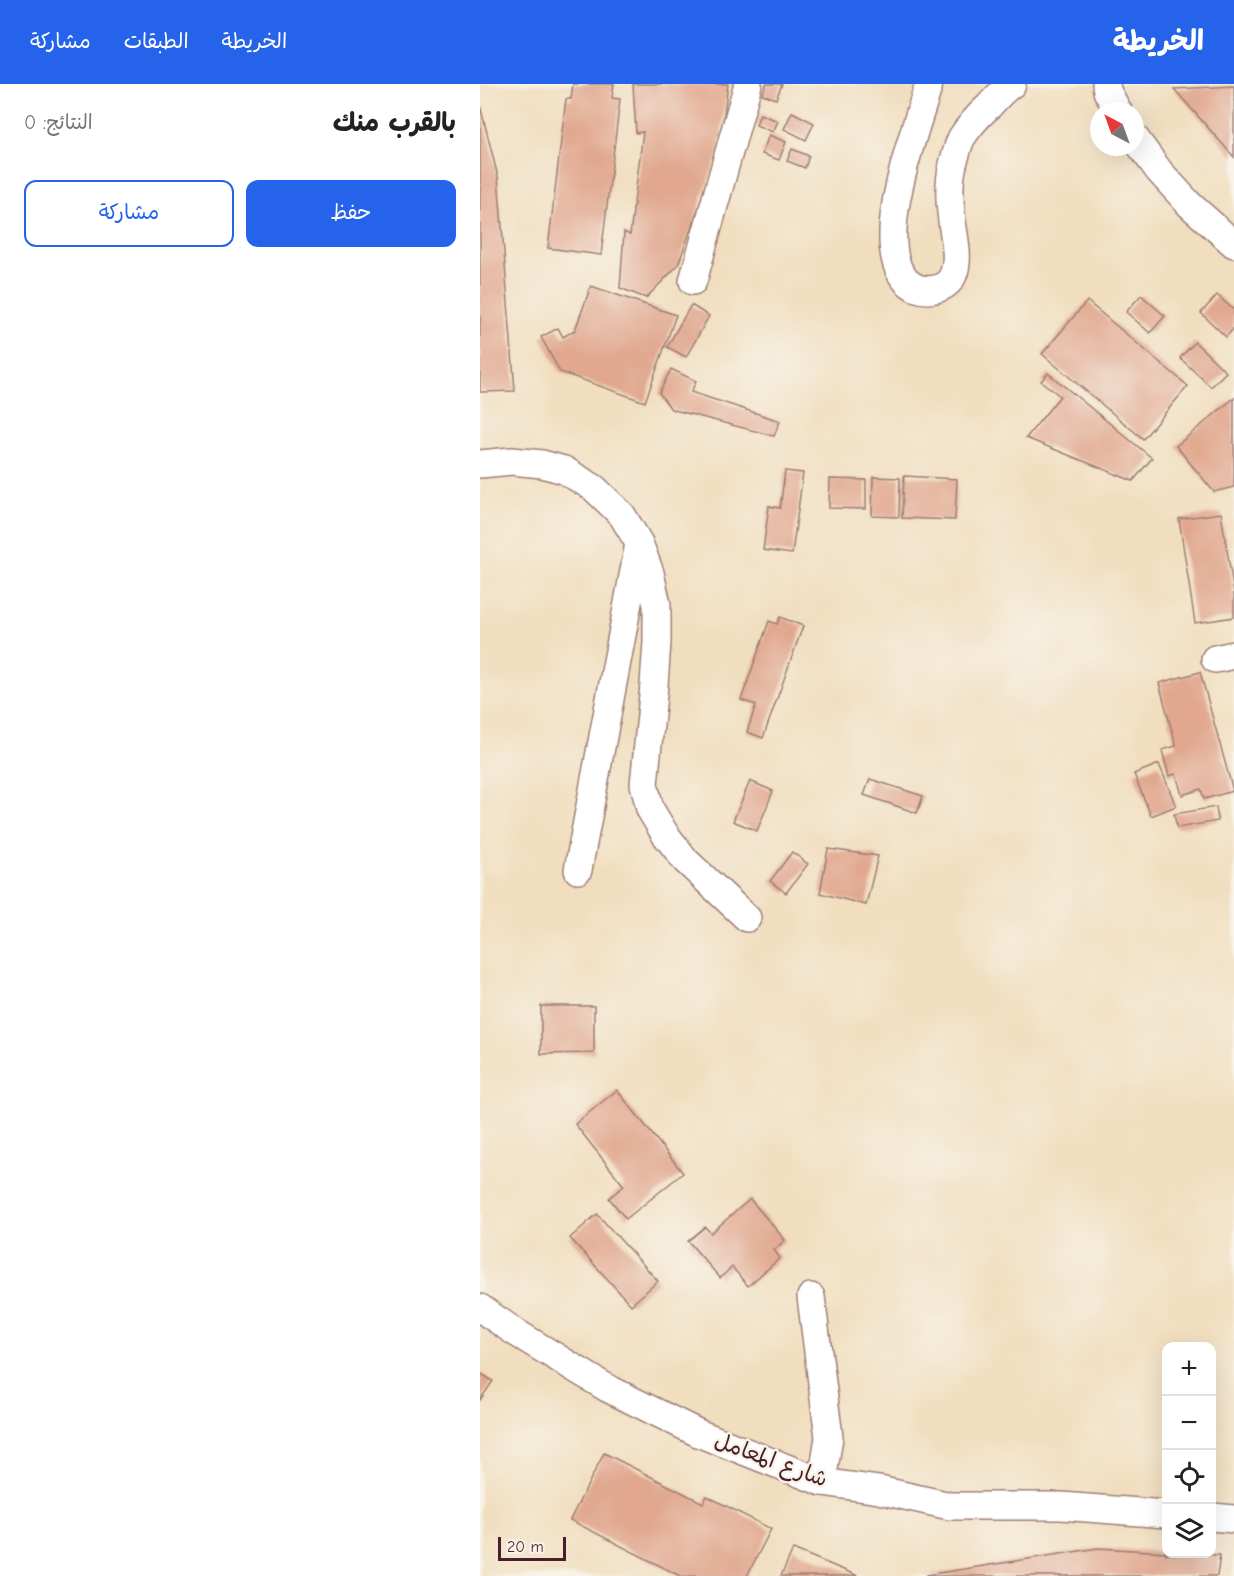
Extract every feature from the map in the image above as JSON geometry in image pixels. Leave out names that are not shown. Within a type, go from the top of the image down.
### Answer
[{"type":"street","points":[[693,281],[748,84]]},
{"type":"street","points":[[929,84],[910,140],[894,223],[895,259],[905,279],[920,290],[931,290],[952,279],[956,268],[956,256],[948,196],[952,166],[961,139],[978,116],[1012,84]]},
{"type":"street","points":[[1106,84],[1113,102]]},
{"type":"street","points":[[1144,150],[1159,171],[1190,205],[1234,244]]},
{"type":"street","points":[[480,464],[512,461],[542,464],[564,470],[594,488],[622,515],[639,543],[650,573],[657,605],[654,685],[644,784],[650,809],[665,834],[686,861],[747,918]]},
{"type":"street","points":[[578,870],[639,543]]},
{"type":"street","points":[[811,1297],[829,1437],[822,1482]]},
{"type":"street","name":"شارع المعامل","points":[[480,1308],[607,1388],[698,1433],[822,1482],[879,1490],[950,1506],[1061,1506],[1162,1514]]},
{"type":"street","points":[[1216,1517],[1234,1519]]},
{"type":"building","points":[[573,84],[614,84],[612,98],[620,99],[601,255],[548,248],[566,99],[571,99]]},
{"type":"building","points":[[633,84],[728,84],[719,151],[678,265],[646,298],[620,288],[624,232],[630,235],[643,132],[636,133]]},
{"type":"building","points":[[766,84],[782,84],[776,99],[762,94]]},
{"type":"building","points":[[1234,86],[1234,157],[1174,89]]},
{"type":"building","points":[[480,105],[498,177],[515,391],[480,392]]},
{"type":"building","points":[[792,112],[814,123],[806,140],[784,129]]},
{"type":"building","points":[[760,114],[778,121],[773,132],[756,125]]},
{"type":"building","points":[[769,135],[786,142],[779,160],[762,154]]},
{"type":"building","points":[[792,149],[809,156],[805,168],[787,161]]},
{"type":"building","points":[[591,286],[676,315],[645,402],[560,372],[541,337],[558,328],[563,337],[575,330]]},
{"type":"building","points":[[1141,295],[1165,316],[1150,333],[1126,312]]},
{"type":"building","points":[[1217,295],[1234,310],[1234,328],[1226,337],[1201,313]]},
{"type":"building","points":[[1087,301],[1188,386],[1143,439],[1042,354]]},
{"type":"building","points":[[691,305],[709,316],[686,357],[667,347]]},
{"type":"building","points":[[1195,342],[1226,372],[1211,387],[1180,358]]},
{"type":"building","points":[[671,369],[696,381],[691,392],[780,421],[774,436],[671,409],[659,393]]},
{"type":"building","points":[[1048,373],[1152,458],[1133,481],[1026,438],[1060,396],[1041,381]]},
{"type":"building","points":[[1234,398],[1234,487],[1214,492],[1176,446]]},
{"type":"building","points":[[785,471],[803,473],[792,554],[763,550],[769,506],[780,508]]},
{"type":"building","points":[[904,476],[957,479],[955,520],[902,518]]},
{"type":"building","points":[[873,477],[900,478],[899,517],[872,516]]},
{"type":"building","points":[[830,479],[866,480],[866,509],[829,508]]},
{"type":"building","points":[[1221,513],[1234,593],[1234,617],[1195,623],[1179,519]]},
{"type":"building","points":[[780,617],[803,626],[763,738],[747,732],[756,705],[741,700],[769,621],[777,624]]},
{"type":"building","points":[[1200,672],[1233,791],[1204,799],[1201,789],[1182,795],[1176,774],[1169,776],[1162,750],[1176,746],[1159,683]]},
{"type":"building","points":[[1159,764],[1176,806],[1151,816],[1134,774]]},
{"type":"building","points":[[870,779],[923,796],[917,813],[864,795]]},
{"type":"building","points":[[750,781],[773,791],[757,831],[733,821]]},
{"type":"building","points":[[1216,807],[1218,821],[1177,828],[1174,814]]},
{"type":"building","points":[[828,849],[878,856],[866,905],[820,893]]},
{"type":"building","points":[[792,852],[808,864],[786,893],[770,881]]},
{"type":"building","points":[[541,1006],[594,1006],[594,1053],[541,1054]]},
{"type":"building","points":[[617,1090],[683,1173],[626,1219],[609,1198],[624,1186],[575,1124]]},
{"type":"building","points":[[750,1199],[785,1240],[774,1250],[780,1258],[748,1286],[732,1267],[720,1278],[688,1241],[705,1227],[711,1233]]},
{"type":"building","points":[[597,1214],[658,1281],[631,1305],[570,1238]]},
{"type":"building","points":[[480,1373],[493,1381],[480,1400]]},
{"type":"building","points":[[604,1453],[703,1503],[707,1496],[771,1529],[747,1576],[680,1576],[570,1520]]},
{"type":"building","points":[[1098,1548],[1162,1552],[1162,1558],[1216,1558],[1216,1555],[1220,1555],[1217,1576],[926,1575]]},
{"type":"building","points":[[793,1549],[858,1576],[781,1576]]}]
